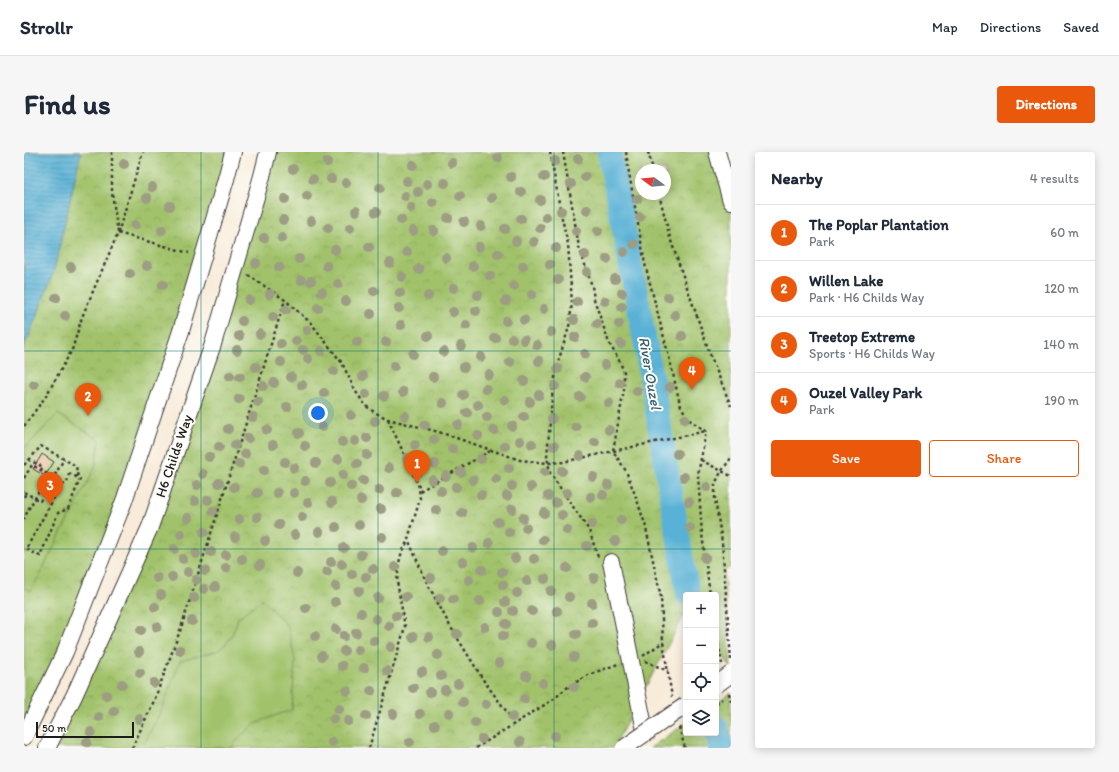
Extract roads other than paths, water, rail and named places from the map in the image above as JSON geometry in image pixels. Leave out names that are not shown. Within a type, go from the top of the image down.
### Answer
[{"type":"street","points":[[24,737],[65,652],[124,501],[181,331],[233,152]]},
{"type":"street","name":"H6 Childs Way","points":[[47,748],[74,696],[150,527],[213,344],[268,152]]},
{"type":"street","points":[[717,152],[731,201]]},
{"type":"street","points":[[611,563],[644,726]]},
{"type":"street","points":[[719,683],[731,674]]},
{"type":"street","points":[[624,748],[679,704]]},
{"type":"water","points":[[24,152],[81,152],[54,271],[24,348]]},
{"type":"waterway","name":"River Ouzel","points":[[609,152],[645,341],[687,592]]},
{"type":"waterway","name":"River Ouzel","points":[[718,736],[721,748]]},
{"type":"tunnel","points":[[644,726],[649,748]]},
{"type":"place","name":"Ouzel Valley Park","points":[[692,390]]},
{"type":"place","name":"Willen Lake","points":[[88,416]]},
{"type":"place","name":"The Poplar Plantation","points":[[417,483]]},
{"type":"place","name":"Treetop Extreme","points":[[50,505]]}]
